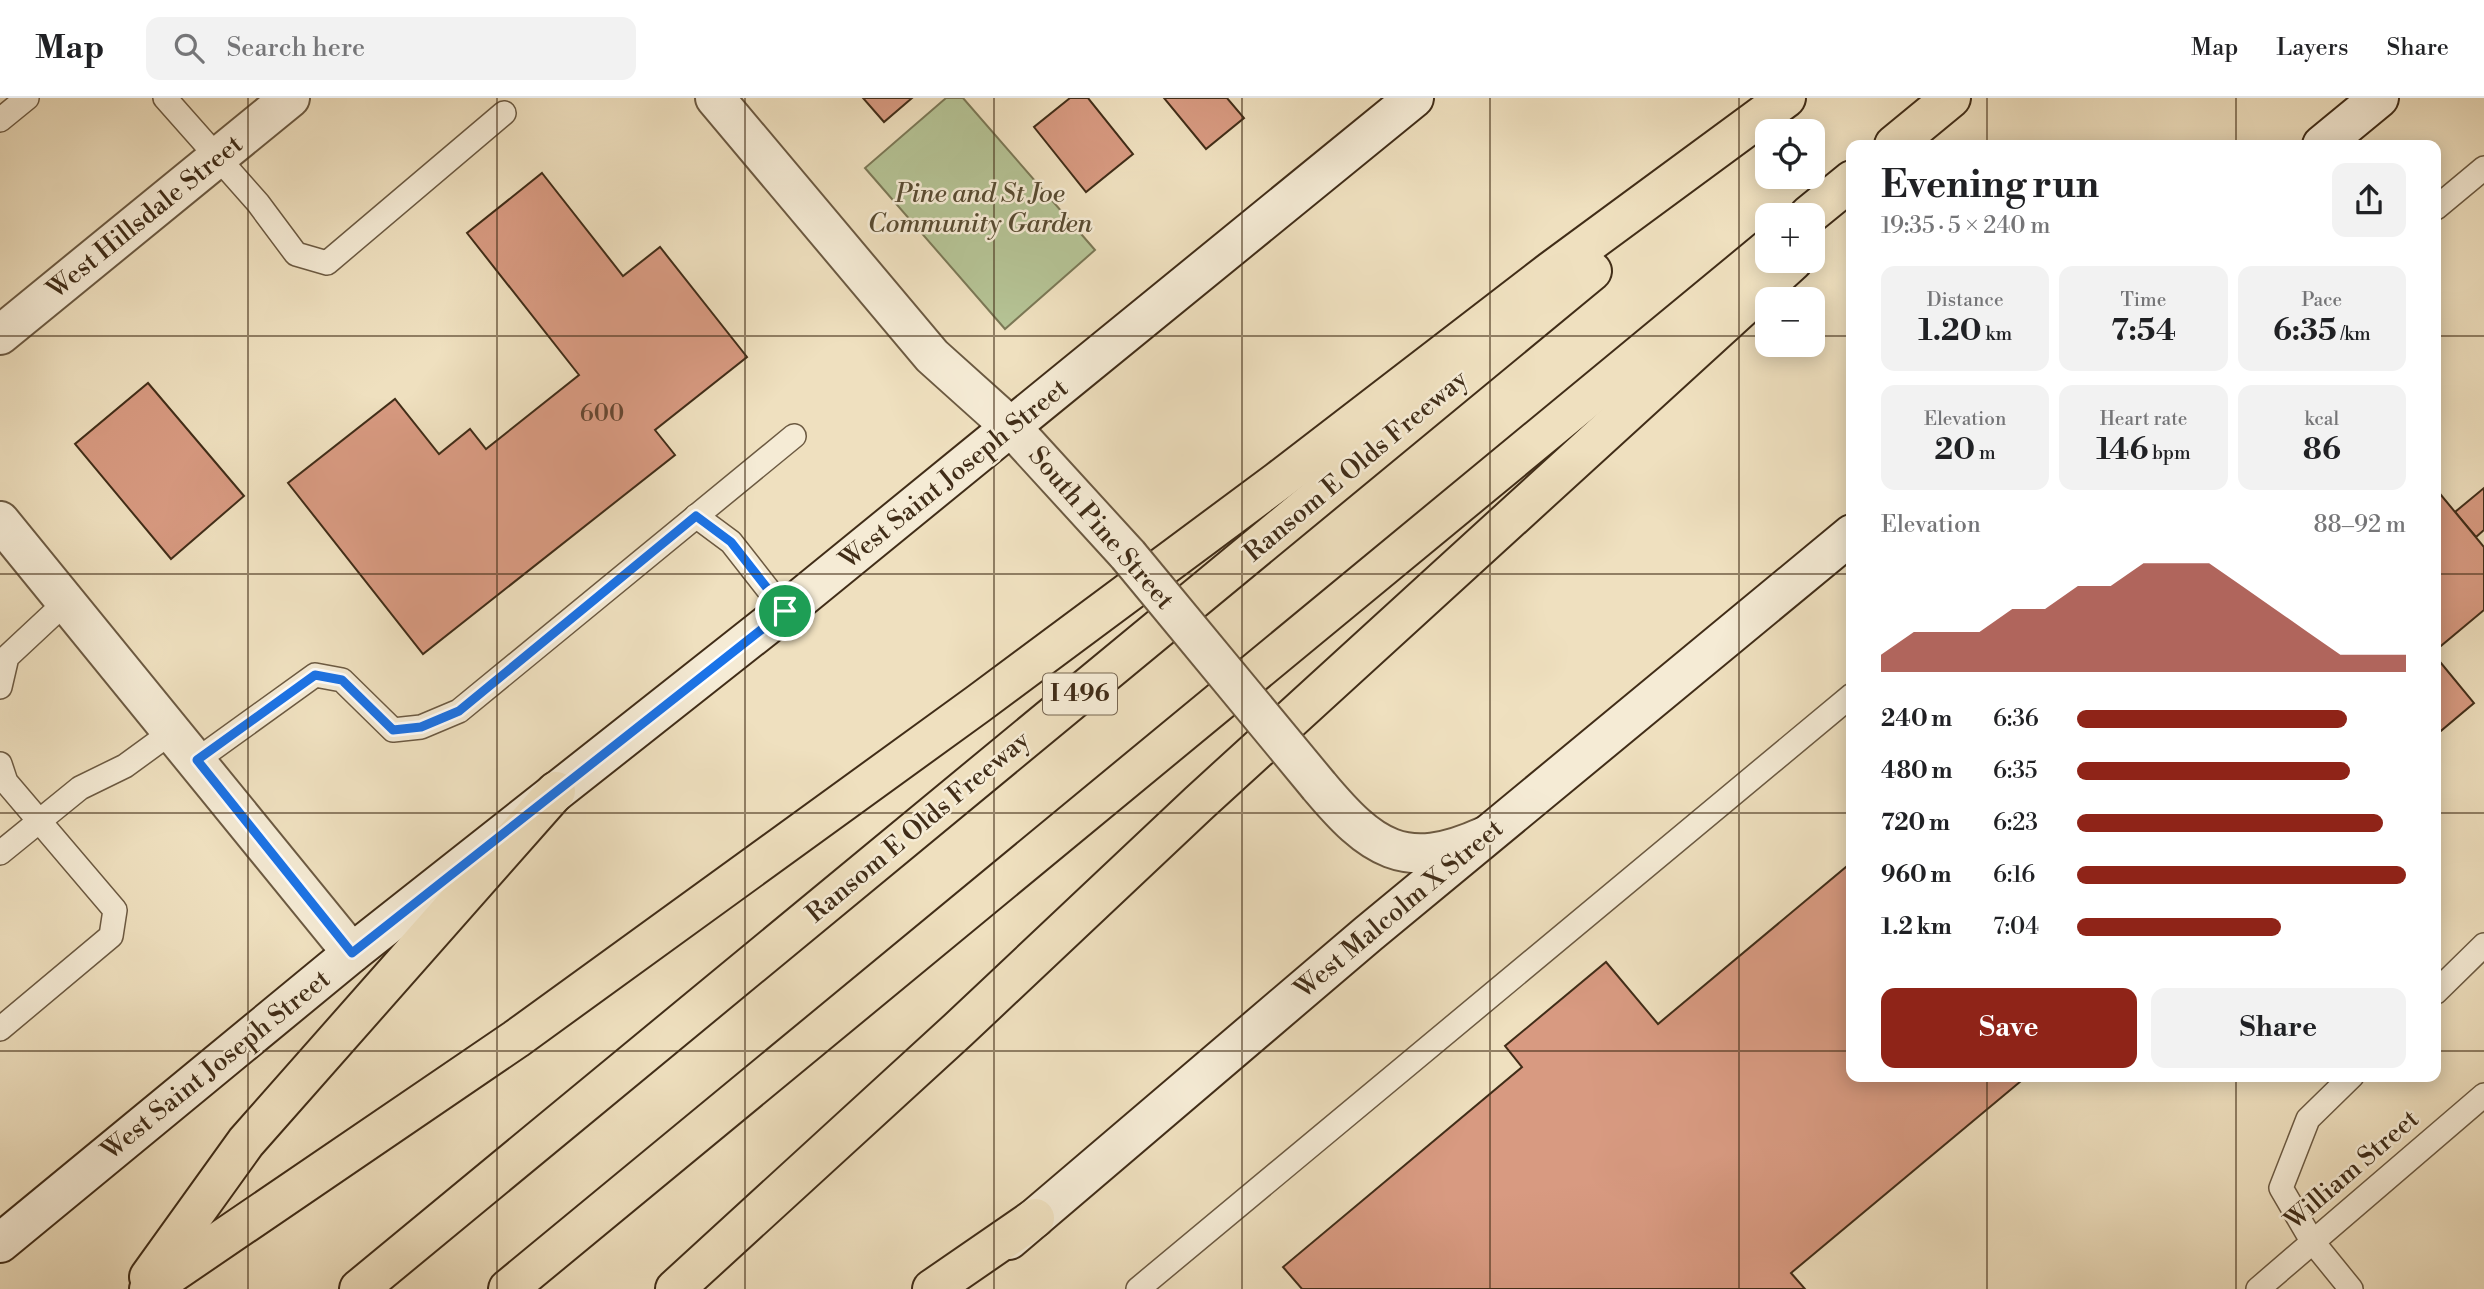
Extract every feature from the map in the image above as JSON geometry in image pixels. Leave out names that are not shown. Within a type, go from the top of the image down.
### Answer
[{"type":"highway","points":[[149,1289],[516,1039],[967,712],[1278,481],[1551,271],[1786,98]]},
{"type":"highway","name":"Ransom E Olds Freeway","points":[[359,1289],[1801,98]]},
{"type":"highway","points":[[1900,140],[1951,98]]},
{"type":"highway","points":[[1921,140],[1966,98]]},
{"type":"highway","points":[[1824,203],[1846,185]]},
{"type":"highway","points":[[1825,231],[1846,212]]},
{"type":"highway","points":[[508,1289],[1755,260]]},
{"type":"highway","points":[[675,1289],[1228,776],[1780,273]]},
{"type":"highway","points":[[141,1289],[246,1142],[329,1044],[556,791]]},
{"type":"highway","points":[[932,1289],[1035,1218]]},
{"type":"main road","name":"West Hillsdale Street","points":[[0,335],[290,98]]},
{"type":"main road","name":"South Pine Street","points":[[715,98],[932,356],[1011,427],[1128,555],[1319,786],[1363,834],[1400,850],[1421,854],[1442,852],[1489,834]]},
{"type":"main road","name":"West Saint Joseph Street","points":[[0,1243],[352,953],[785,611],[1414,98]]},
{"type":"main road","points":[[2328,140],[2379,98]]},
{"type":"main road","points":[[0,521],[352,953]]},
{"type":"main road","name":"West Malcolm X Street","points":[[951,1289],[1489,834],[1846,539]]},
{"type":"lane","points":[[0,120],[27,98]]},
{"type":"lane","points":[[165,98],[257,203],[296,254],[327,263],[504,113]]},
{"type":"lane","points":[[2441,204],[2484,168]]},
{"type":"lane","points":[[197,760],[315,675],[342,680],[393,730],[421,727],[459,711],[794,436]]},
{"type":"lane","points":[[696,516],[731,542],[785,611]]},
{"type":"lane","points":[[0,687],[7,657],[66,602]]},
{"type":"lane","points":[[1138,1289],[1846,700]]},
{"type":"lane","points":[[0,853],[80,788],[125,766],[173,731]]},
{"type":"lane","points":[[0,764],[6,782],[115,910],[111,936],[0,1029]]},
{"type":"lane","points":[[2441,987],[2484,945]]},
{"type":"lane","points":[[2345,1082],[2308,1119],[2281,1188],[2312,1241],[2351,1289]]},
{"type":"lane","name":"William Street","points":[[2258,1289],[2484,1095]]},
{"type":"green space","name":"Pine and St Joe Community Garden","points":[[946,98],[963,98],[1095,250],[1005,329],[865,168]]},
{"type":"building","points":[[863,98],[912,98],[884,122]]},
{"type":"building","points":[[1070,98],[1088,98],[1133,154],[1086,192],[1034,127]]},
{"type":"building","points":[[1164,98],[1227,98],[1244,118],[1206,149]]},
{"type":"building","points":[[542,173],[623,276],[660,247],[747,357],[655,430],[675,455],[423,654],[288,483],[395,399],[439,454],[470,429],[486,449],[579,375],[467,233]]},
{"type":"building","points":[[148,383],[244,496],[171,559],[75,444]]},
{"type":"building","points":[[2484,488],[2484,530],[2476,537],[2455,512]]},
{"type":"building","points":[[2441,495],[2484,547],[2484,610],[2441,646]]},
{"type":"building","points":[[2441,663],[2474,703],[2441,731]]},
{"type":"building","points":[[1846,867],[1846,1082],[2020,1082],[1791,1273],[1805,1289],[1302,1289],[1283,1267],[1522,1067],[1505,1046],[1606,962],[1658,1024]]},
{"type":"route","points":[[696,516],[731,542],[785,611],[352,953],[197,760],[315,675],[342,680],[393,730],[421,727],[459,711],[696,516]]}]
